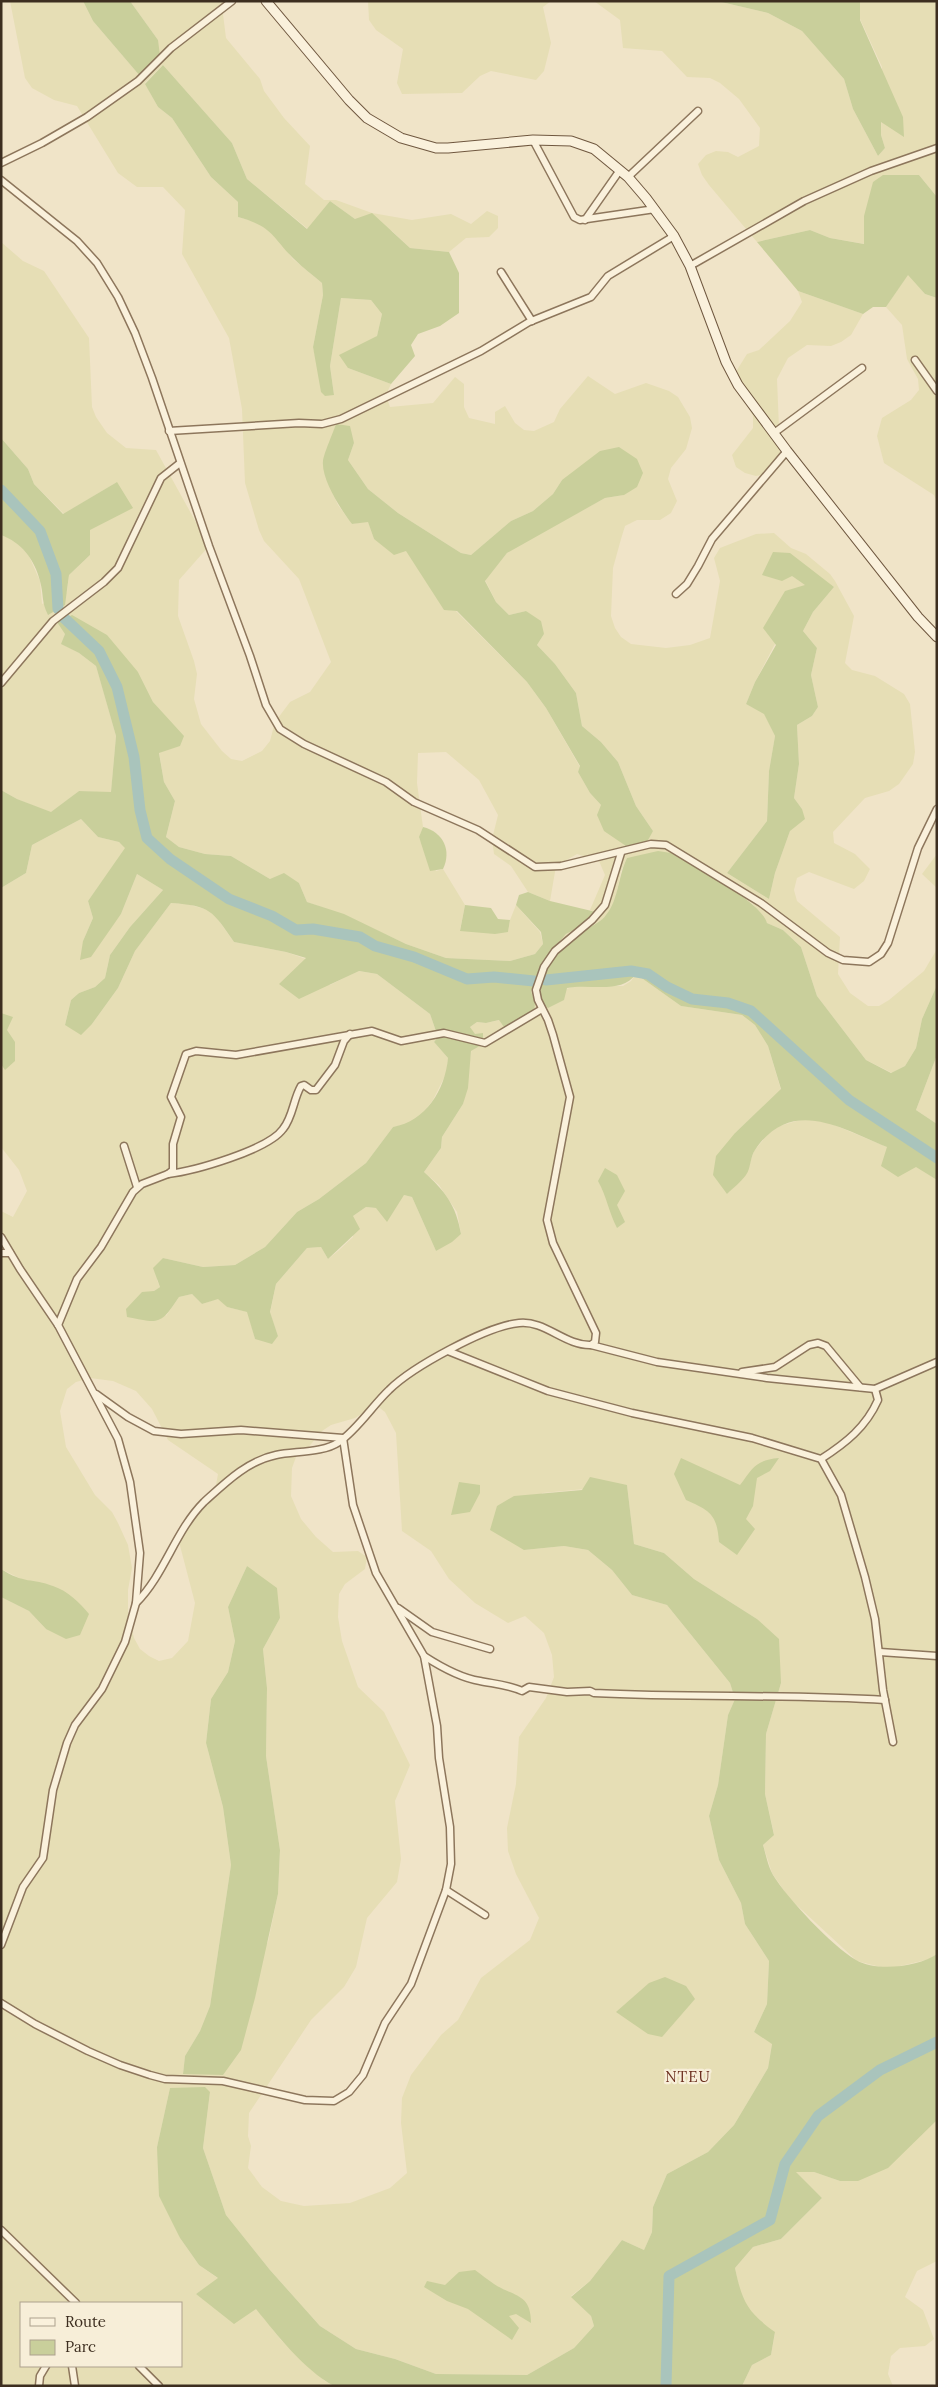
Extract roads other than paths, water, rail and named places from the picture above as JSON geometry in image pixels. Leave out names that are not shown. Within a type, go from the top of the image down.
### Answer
[{"type":"street","points":[[1,163],[50,139],[87,117],[138,81],[171,48],[232,1]]},
{"type":"street","points":[[266,1],[349,100],[367,118],[401,138],[436,148],[533,140],[571,141],[594,149],[628,177],[655,209],[674,236],[690,266],[706,312],[734,377],[787,451],[918,618],[937,637]]},
{"type":"street","points":[[628,177],[698,111]]},
{"type":"street","points":[[533,140],[574,217],[585,220],[655,209]]},
{"type":"street","points":[[690,266],[804,201],[871,171],[937,148]]},
{"type":"street","points":[[585,220],[620,170]]},
{"type":"street","points":[[1,180],[77,241],[101,268],[135,333],[266,705],[280,729],[304,744],[386,782],[414,802],[478,830],[535,867],[561,866],[621,853],[651,844],[666,845],[761,903],[828,953],[843,960],[869,962],[877,958],[888,943],[918,848],[937,810]]},
{"type":"street","points":[[169,431],[299,423],[322,424],[341,419],[481,351],[532,321],[592,296],[608,276],[674,236]]},
{"type":"street","points":[[501,272],[532,321]]},
{"type":"street","points":[[915,360],[937,391]]},
{"type":"street","points":[[774,433],[862,368]]},
{"type":"street","points":[[676,594],[687,584],[712,539],[787,451]]},
{"type":"street","points":[[1,683],[52,621],[104,582],[118,568],[162,478],[180,463]]},
{"type":"street","points":[[591,1345],[595,1342],[596,1333],[548,1228],[548,1210],[556,1180],[560,1142],[569,1109],[570,1097],[560,1057],[536,990],[544,967],[561,944],[602,910],[608,899],[621,853]]},
{"type":"street","points":[[168,1174],[173,1170],[173,1144],[181,1117],[172,1101],[172,1090],[186,1054],[196,1051],[236,1055],[372,1031],[395,1040],[407,1041],[444,1033],[485,1043],[542,1009]]},
{"type":"street","points":[[58,1325],[77,1279],[101,1247],[137,1187],[168,1174],[184,1172],[231,1157],[276,1137],[287,1123],[301,1086],[304,1085],[311,1090],[316,1090],[335,1065],[344,1040],[351,1034]]},
{"type":"street","points":[[124,1146],[137,1187]]},
{"type":"street","points":[[1,1237],[58,1325],[118,1439],[130,1482],[140,1553],[136,1602],[125,1642],[102,1689],[75,1725],[67,1743],[53,1790],[42,1858],[22,1888],[1,1945]]},
{"type":"street","points":[[1,1253],[10,1253]]},
{"type":"street","points":[[136,1602],[148,1591],[196,1512],[241,1470],[267,1457],[329,1446],[343,1438],[401,1379],[448,1351],[504,1326],[525,1322],[544,1328],[579,1344],[591,1345],[657,1362],[796,1381],[874,1389],[918,1372],[937,1362]]},
{"type":"street","points":[[738,1373],[775,1367],[809,1345],[818,1343],[826,1346],[860,1387]]},
{"type":"street","points":[[448,1351],[548,1391],[623,1411],[743,1436],[821,1459],[841,1496],[869,1594],[880,1652],[885,1700],[893,1742]]},
{"type":"street","points":[[821,1459],[852,1438],[862,1428],[878,1400],[874,1389]]},
{"type":"street","points":[[96,1394],[154,1431],[181,1434],[241,1430],[343,1438]]},
{"type":"street","points":[[1,2003],[35,2024],[88,2051],[120,2065],[165,2079],[223,2081],[305,2100],[334,2101],[349,2092],[363,2075],[386,2023],[411,1984],[446,1890],[450,1864],[450,1827],[439,1758],[437,1726],[424,1656],[376,1573],[352,1505],[343,1438]]},
{"type":"street","points":[[395,1605],[432,1632],[490,1649]]},
{"type":"street","points":[[880,1652],[937,1656]]},
{"type":"street","points":[[424,1656],[459,1675],[480,1681],[513,1686],[522,1691],[529,1687],[557,1692],[590,1691],[594,1693],[623,1695],[704,1695],[727,1698],[841,1697],[885,1700]]},
{"type":"street","points":[[446,1890],[485,1915]]},
{"type":"street","points":[[3,2233],[72,2302]]},
{"type":"street","points":[[39,2386],[40,2376],[45,2367]]},
{"type":"street","points":[[72,2367],[75,2386]]},
{"type":"street","points":[[140,2367],[159,2386]]},
{"type":"waterway","points":[[1,490],[40,531],[56,574],[58,609]]},
{"type":"waterway","points":[[62,616],[99,651],[117,687],[134,757],[140,810],[147,838],[170,859],[229,899],[272,916],[296,930],[313,929],[360,937],[375,946],[414,957],[467,979],[494,977],[534,981]]},
{"type":"waterway","points":[[546,980],[631,971],[648,974],[667,987],[692,999],[728,1003],[751,1011],[849,1100],[937,1158]]},
{"type":"waterway","points":[[666,2386],[669,2276],[770,2220],[785,2164],[818,2116],[880,2070],[937,2042]]},
{"type":"district","name":"NTEU","points":[[688,2077]]}]
